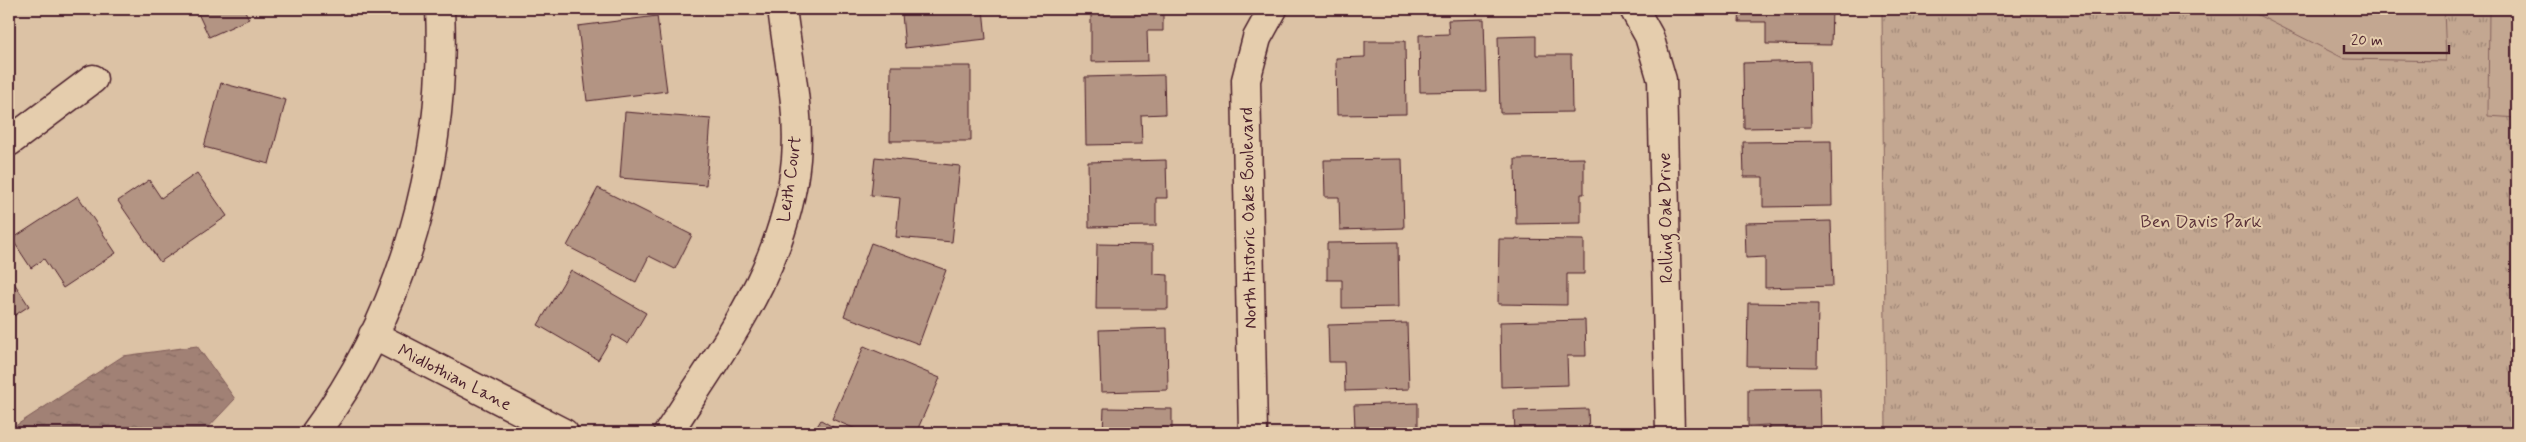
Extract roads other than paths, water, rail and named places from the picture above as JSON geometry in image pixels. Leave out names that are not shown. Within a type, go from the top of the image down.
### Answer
[{"type":"street","points":[[316,433],[346,386],[373,335],[400,274],[427,178],[438,97],[440,9]]},
{"type":"street","name":"North Historic Oaks Boulevard","points":[[1253,433],[1246,90],[1250,56],[1272,9]]},
{"type":"street","name":"Rolling Oak Drive","points":[[1634,9],[1649,36],[1660,67],[1662,80],[1670,433]]},
{"type":"street","name":"Leith Court","points":[[668,433],[754,296],[768,270],[785,220],[796,158],[796,118],[782,16]]},
{"type":"street","points":[[9,142],[93,78]]},
{"type":"street","name":"Midlothian Lane","points":[[373,335],[564,433]]},
{"type":"water","points":[[197,346],[235,399],[203,433],[9,433],[9,430],[123,356]]},
{"type":"park label","name":"Ben Davis Park","points":[[2201,221]]}]
